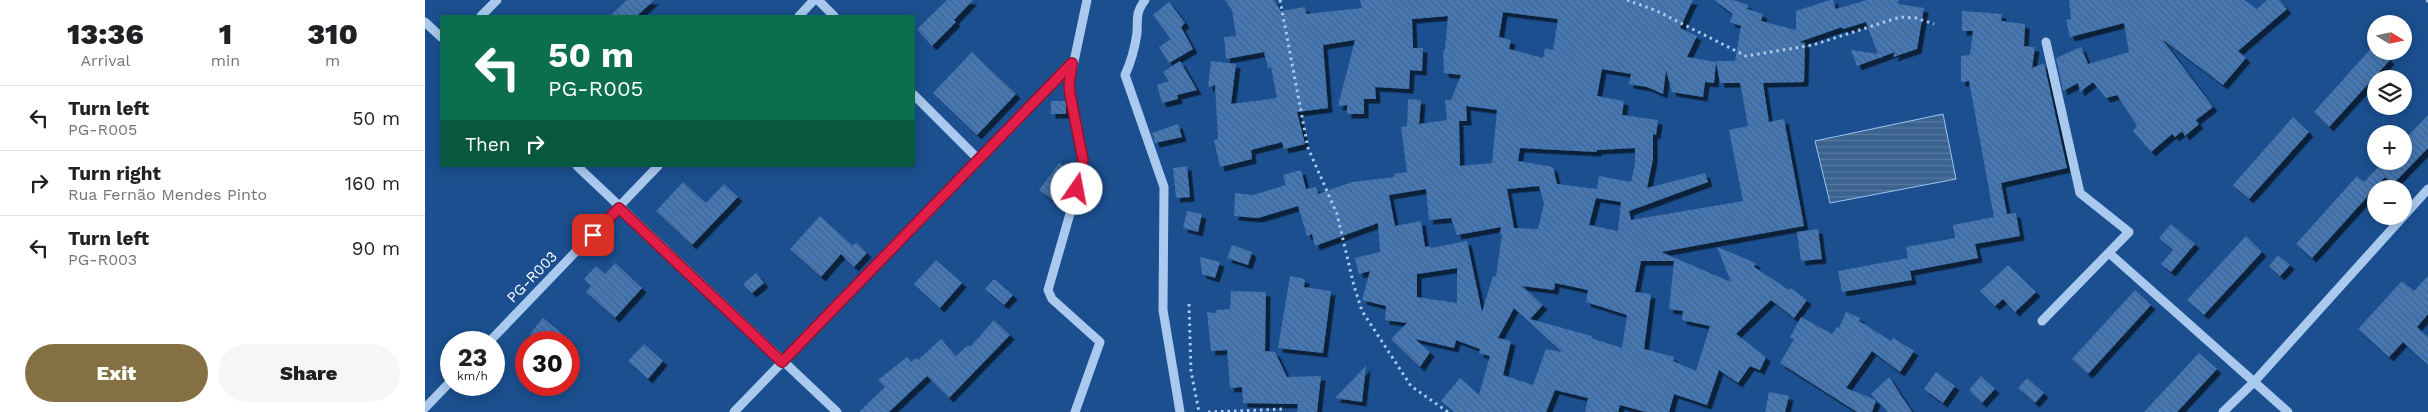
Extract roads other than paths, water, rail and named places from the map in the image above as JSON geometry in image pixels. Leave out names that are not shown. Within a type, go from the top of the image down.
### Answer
[{"type":"street","points":[[482,15],[497,0]]},
{"type":"street","points":[[800,15],[816,0],[833,15]]},
{"type":"street","points":[[1066,412],[1075,409],[1100,342],[1052,299],[1048,290],[1082,172],[1083,160],[1069,85],[1072,63],[1087,0]]},
{"type":"street","points":[[1145,0],[1137,11],[1137,33],[1130,64],[1125,75],[1164,187],[1163,310],[1180,412]]},
{"type":"street","points":[[425,22],[440,36]]},
{"type":"street","points":[[2042,321],[2129,232],[2080,192],[2046,42]]},
{"type":"street","points":[[734,412],[1072,63]]},
{"type":"street","points":[[915,97],[979,160]]},
{"type":"street","points":[[578,167],[619,208],[837,412]]},
{"type":"street","name":"PG-R003","points":[[500,331],[657,167]]},
{"type":"street","points":[[2223,412],[2254,382],[2428,190]]},
{"type":"street","points":[[2109,252],[2288,412]]},
{"type":"street","points":[[425,408],[440,392]]},
{"type":"water","points":[[1943,114],[1956,179],[1830,203],[1815,141]]}]
